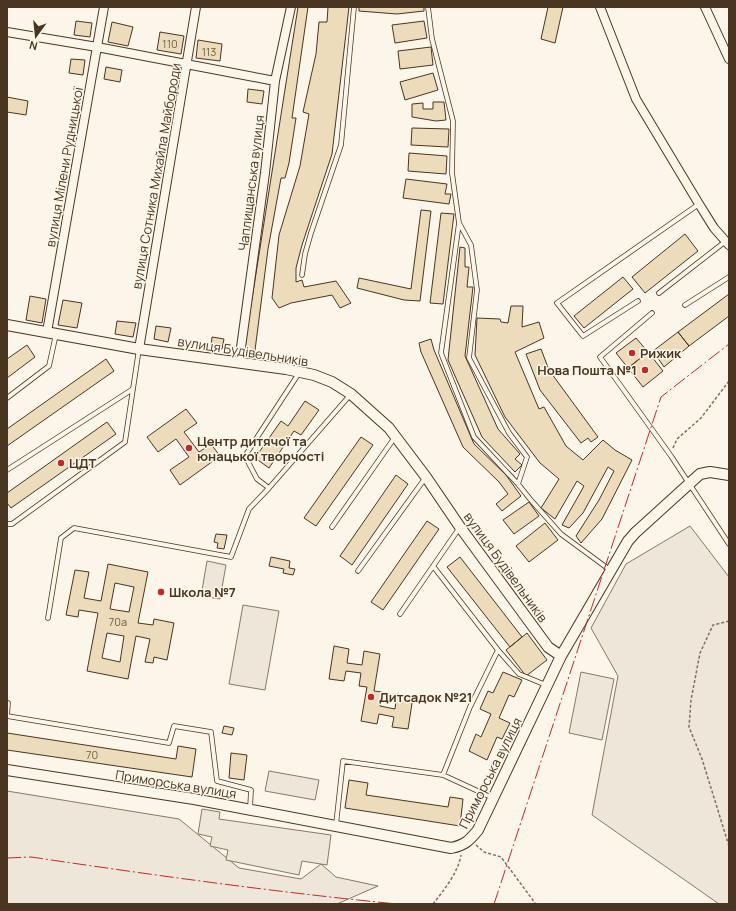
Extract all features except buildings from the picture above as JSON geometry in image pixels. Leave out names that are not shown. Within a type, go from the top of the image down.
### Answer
[{"type":"street","name":"вулиця Мілени Рудницької","points":[[51,333],[104,7]]},
{"type":"street","name":"вулиця Сотника Михайла Майбороди","points":[[139,349],[196,7]]},
{"type":"street","name":"Чаплищанська вулиця","points":[[238,362],[264,181],[275,81],[291,7]]},
{"type":"street","points":[[600,7],[636,99],[714,228],[728,243]]},
{"type":"street","points":[[705,7],[729,59]]},
{"type":"street","points":[[7,32],[97,47],[275,81]]},
{"type":"street","name":"вулиця Будівельників","points":[[7,325],[139,349],[286,369],[332,382],[351,394],[388,428],[426,477],[460,527],[548,647],[561,656]]},
{"type":"street","name":"Приморська вулиця","points":[[7,770],[194,799],[451,848],[467,842],[478,830],[561,656],[628,541],[700,474],[710,472],[729,475]]},
{"type":"lane","points":[[302,275],[305,254],[311,233],[341,145],[354,7]]},
{"type":"lane","points":[[428,7],[432,39],[453,121],[452,173],[459,223],[441,353],[474,438],[518,484],[561,534],[611,570]]},
{"type":"lane","points":[[638,301],[583,336],[557,303],[699,204]]},
{"type":"lane","points":[[459,223],[471,245],[477,290],[469,358],[509,433],[527,457],[518,484]]},
{"type":"lane","points":[[659,292],[728,243]]},
{"type":"lane","points":[[685,305],[729,277]]},
{"type":"lane","points":[[652,313],[600,357],[671,456],[729,544]]},
{"type":"lane","points":[[7,398],[49,366],[51,333]]},
{"type":"lane","points":[[7,524],[12,524],[125,442],[139,349]]},
{"type":"lane","points":[[269,488],[257,479],[245,456],[300,372]]},
{"type":"lane","points":[[7,470],[133,389]]},
{"type":"lane","points":[[48,618],[61,538],[74,528],[231,558],[249,510],[351,394]]},
{"type":"lane","points":[[332,527],[395,437]]},
{"type":"lane","points":[[358,570],[426,477]]},
{"type":"lane","points":[[400,614],[460,527]]},
{"type":"lane","points":[[434,566],[498,650],[519,674],[547,685]]},
{"type":"lane","points":[[444,775],[470,708],[498,650]]},
{"type":"lane","points":[[7,703],[8,716],[169,743],[174,726],[211,732],[217,781],[251,790],[250,809]]},
{"type":"lane","points":[[336,826],[343,761],[444,775],[494,798]]},
{"type":"path","points":[[671,456],[677,439],[701,418],[729,381]]},
{"type":"path","points":[[729,621],[713,625],[700,652],[691,700],[690,727],[702,759],[729,846]]},
{"type":"path","points":[[433,904],[446,886],[460,861],[467,842],[484,852],[502,857],[535,903],[534,904]]},
{"type":"shaded area","points":[[690,526],[729,577],[729,904],[719,904],[592,815],[618,676],[591,628],[626,564]]},
{"type":"shaded area","points":[[207,561],[226,565],[220,599],[201,596]]},
{"type":"shaded area","points":[[243,605],[279,611],[265,690],[229,684]]},
{"type":"shaded area","points":[[581,672],[614,679],[602,740],[569,733]]},
{"type":"shaded area","points":[[269,771],[319,780],[315,800],[265,791]]},
{"type":"shaded area","points":[[7,791],[179,819],[239,868],[301,879],[321,864],[336,877],[378,886],[337,904],[7,904]]},
{"type":"shaded area","points":[[202,809],[220,812],[219,819],[331,835],[327,865],[302,861],[299,875],[226,860],[228,850],[210,846],[212,837],[198,834]]},
{"type":"power","points":[[494,904],[661,397],[729,344]]},
{"type":"power","points":[[7,858],[31,857],[214,883],[397,904]]},
{"type":"place","name":"Рижик","points":[[632,353]]},
{"type":"place","name":"Нова Пошта №1","points":[[645,370]]},
{"type":"place","name":"Центр дитячої та юнацької творчості","points":[[189,448]]},
{"type":"place","name":"ЦДТ","points":[[61,463]]},
{"type":"place","name":"Школа №7","points":[[161,592]]},
{"type":"place","name":"Дитсадок №21","points":[[371,697]]}]
